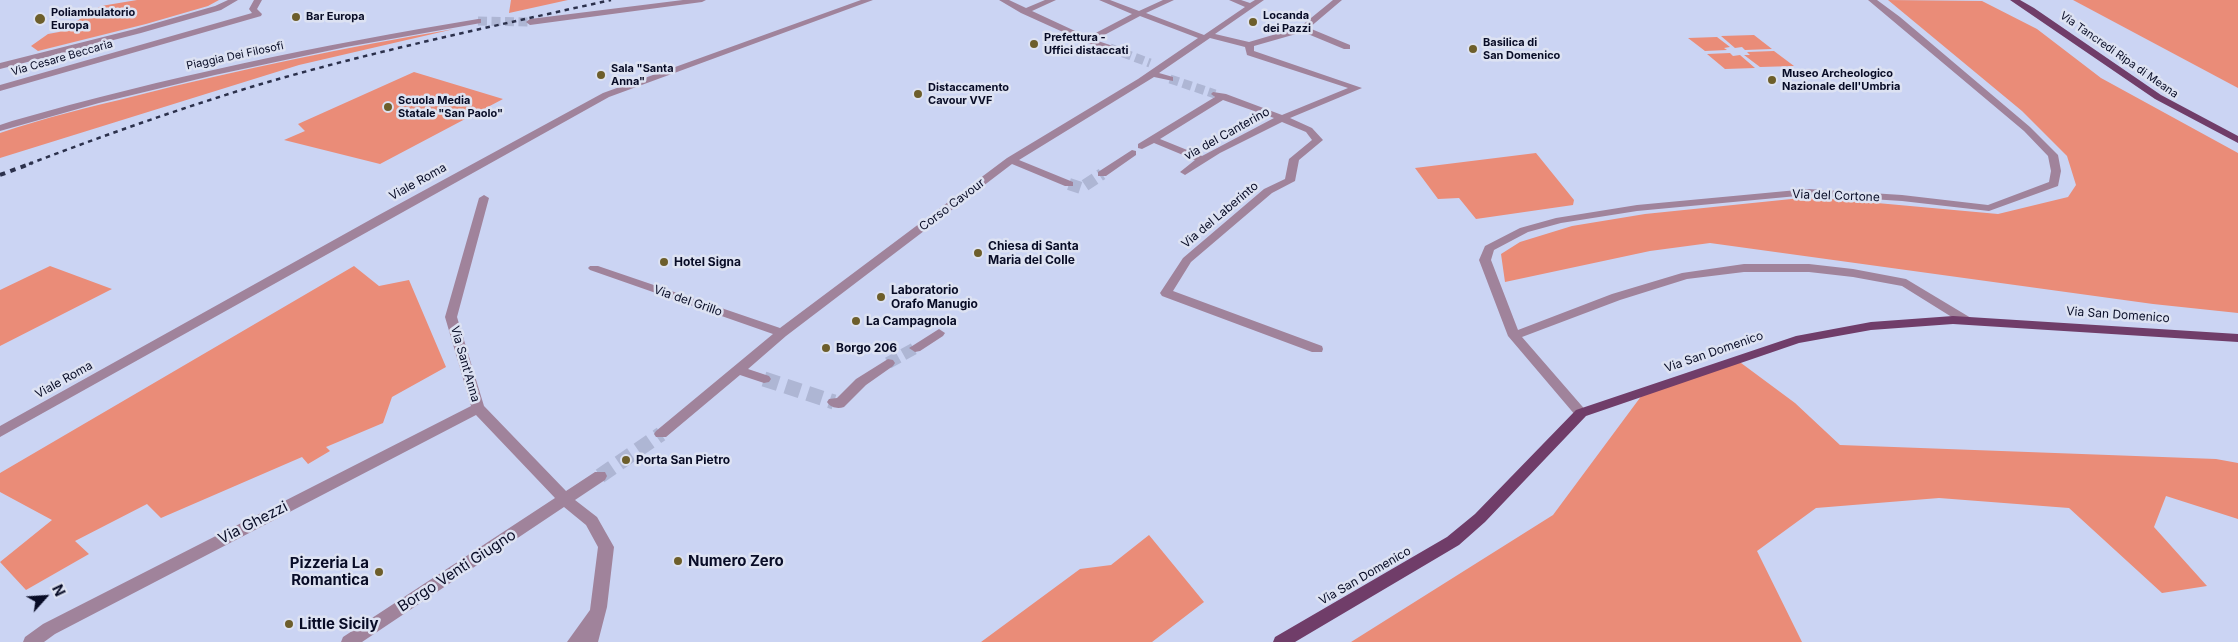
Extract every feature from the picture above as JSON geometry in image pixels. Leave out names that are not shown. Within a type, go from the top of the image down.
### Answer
[{"type":"main road","name":"Via Tancredi Ripa di Meana","points":[[2014,0],[2042,15],[2146,90],[2182,112],[2238,140]]},
{"type":"main road","name":"Via San Domenico","points":[[1281,642],[1453,541],[1480,518],[1581,413],[1796,340],[1871,326],[1967,321],[2238,338]]},
{"type":"street","points":[[0,66],[138,31],[218,8],[234,0]]},
{"type":"street","points":[[138,31],[194,19],[257,0]]},
{"type":"street","name":"Via Cesare Beccaria","points":[[0,88],[258,14],[253,9],[257,0]]},
{"type":"street","points":[[530,22],[702,0]]},
{"type":"street","name":"Viale Roma","points":[[0,432],[381,218],[606,96],[869,0]]},
{"type":"street","points":[[1003,0],[1088,40],[1110,48]]},
{"type":"street","points":[[1024,11],[1052,0]]},
{"type":"street","points":[[1103,0],[1138,14],[1206,36],[1249,45],[1304,29],[1338,0]]},
{"type":"street","points":[[1088,40],[1170,0]]},
{"type":"street","points":[[1233,0],[1255,3]]},
{"type":"street","name":"Via del Cortone","points":[[1581,413],[1514,336],[1485,260],[1489,248],[1524,230],[1560,220],[1637,208],[1808,192],[1902,198],[1989,208],[2054,184],[2056,170],[2053,155],[2005,111],[1872,0]]},
{"type":"street","name":"Corso Cavour","points":[[661,434],[782,333],[1011,160],[1255,3]]},
{"type":"street","name":"Piaggia Dei Filosofi","points":[[0,128],[30,118],[179,80],[326,48],[478,21]]},
{"type":"street","points":[[1304,29],[1347,47]]},
{"type":"street","points":[[1142,146],[1219,95],[1282,118],[1357,88],[1250,53],[1249,45]]},
{"type":"street","points":[[1154,68],[1170,79]]},
{"type":"street","name":"via del Canterino","points":[[1185,172],[1203,160],[1282,118]]},
{"type":"street","name":"Via del Laberinto","points":[[1282,118],[1309,130],[1318,140],[1294,159],[1290,182],[1268,191],[1187,260],[1166,293],[1317,350]]},
{"type":"street","points":[[1152,139],[1203,160]]},
{"type":"street","points":[[1102,174],[1132,152]]},
{"type":"street","points":[[1011,160],[1069,184]]},
{"type":"street","name":"Via Sant'Anna","points":[[484,198],[451,317],[478,408],[566,500],[592,521],[606,546],[600,607],[590,642]]},
{"type":"street","name":"Via del Grillo","points":[[594,268],[782,333]]},
{"type":"street","points":[[1514,336],[1616,297],[1686,276],[1744,268],[1809,268],[1853,273],[1906,283],[1967,321]]},
{"type":"street","points":[[915,348],[938,333]]},
{"type":"street","points":[[834,402],[839,404],[861,382],[888,363]]},
{"type":"street","points":[[739,370],[764,378]]},
{"type":"street","name":"Via Ghezzi","points":[[31,642],[49,629],[478,408]]},
{"type":"street","points":[[566,500],[600,476]]},
{"type":"street","name":"Borgo Venti Giugno","points":[[349,642],[566,500]]},
{"type":"street","points":[[575,642],[600,607]]},
{"type":"shaded area","points":[[137,0],[219,0],[208,6],[146,24],[38,51],[31,46],[48,34],[59,32],[101,6]]},
{"type":"shaded area","points":[[511,0],[568,0],[509,13]]},
{"type":"shaded area","points":[[1888,0],[1982,1],[2037,29],[2101,78],[2238,153],[2238,313],[2153,304],[1710,243],[1650,251],[1505,282],[1501,254],[1520,242],[1572,226],[1645,214],[1811,197],[1998,214],[2068,197],[2076,185],[2067,156],[2022,111]]},
{"type":"shaded area","points":[[2073,0],[2238,0],[2238,88]]},
{"type":"shaded area","points":[[454,29],[299,65],[0,158],[0,133],[50,118],[254,68],[374,43]]},
{"type":"shaded area","points":[[1754,35],[1772,49],[1745,50],[1742,47],[1735,48],[1721,36]]},
{"type":"shaded area","points":[[1717,37],[1730,47],[1724,48],[1727,50],[1705,51],[1688,38]]},
{"type":"shaded area","points":[[1774,51],[1794,66],[1760,67],[1744,55],[1750,55],[1747,52]]},
{"type":"shaded area","points":[[1730,53],[1733,56],[1740,55],[1755,68],[1725,69],[1707,54]]},
{"type":"shaded area","points":[[414,72],[503,99],[380,164],[284,140],[305,131],[298,124]]},
{"type":"shaded area","points":[[1536,153],[1574,200],[1573,205],[1476,219],[1459,198],[1438,199],[1415,168]]},
{"type":"shaded area","points":[[50,266],[112,289],[0,346],[0,290]]},
{"type":"shaded area","points":[[354,266],[379,286],[409,280],[446,367],[392,397],[383,423],[326,447],[330,451],[308,464],[302,457],[161,518],[147,504],[75,541],[89,554],[26,590],[0,562],[52,520],[0,492],[0,473]]},
{"type":"shaded area","points":[[1737,360],[1795,403],[1840,445],[2216,459],[2238,463],[2238,519],[2166,496],[2154,527],[2207,586],[2162,593],[2069,508],[1939,498],[1816,508],[1757,551],[1802,642],[1351,642],[1553,515],[1645,391]]},
{"type":"shaded area","points":[[1149,535],[1204,602],[1152,642],[981,642],[1080,569],[1111,565]]},
{"type":"tunnel","points":[[478,21],[530,22]]},
{"type":"tunnel","points":[[1110,48],[1150,63]]},
{"type":"tunnel","points":[[1170,79],[1215,94]]},
{"type":"tunnel","points":[[1069,184],[1081,188],[1102,174]]},
{"type":"tunnel","points":[[888,363],[915,348]]},
{"type":"tunnel","points":[[764,379],[834,402]]},
{"type":"tunnel","points":[[600,476],[661,434]]},
{"type":"railway","points":[[29,164],[167,114],[295,74],[611,0]]},
{"type":"railway","points":[[0,175],[32,163]]},
{"type":"place","name":"Bar Europa","points":[[296,17]]},
{"type":"place","name":"Poliambulatorio Europa","points":[[40,19]]},
{"type":"place","name":"Locanda dei Pazzi","points":[[1253,22]]},
{"type":"place","name":"Prefettura - Uffici distaccati","points":[[1034,44]]},
{"type":"place","name":"Basilica di San Domenico","points":[[1473,49]]},
{"type":"place","name":"Sala \"Santa Anna\"","points":[[601,75]]},
{"type":"place","name":"Museo Archeologico Nazionale dell'Umbria","points":[[1772,80]]},
{"type":"place","name":"Distaccamento Cavour VVF","points":[[918,94]]},
{"type":"place","name":"Scuola Media Statale \"San Paolo\"","points":[[388,107]]},
{"type":"place","name":"Chiesa di Santa Maria del Colle","points":[[978,253]]},
{"type":"place","name":"Hotel Signa","points":[[664,262]]},
{"type":"place","name":"Laboratorio Orafo Manugio","points":[[881,297]]},
{"type":"place","name":"La Campagnola","points":[[856,321]]},
{"type":"place","name":"Borgo 206","points":[[826,348]]},
{"type":"place","name":"Porta San Pietro","points":[[626,460]]},
{"type":"place","name":"Numero Zero","points":[[678,561]]},
{"type":"place","name":"Pizzeria La Romantica","points":[[379,572]]},
{"type":"place","name":"Little Sicily","points":[[289,624]]}]
